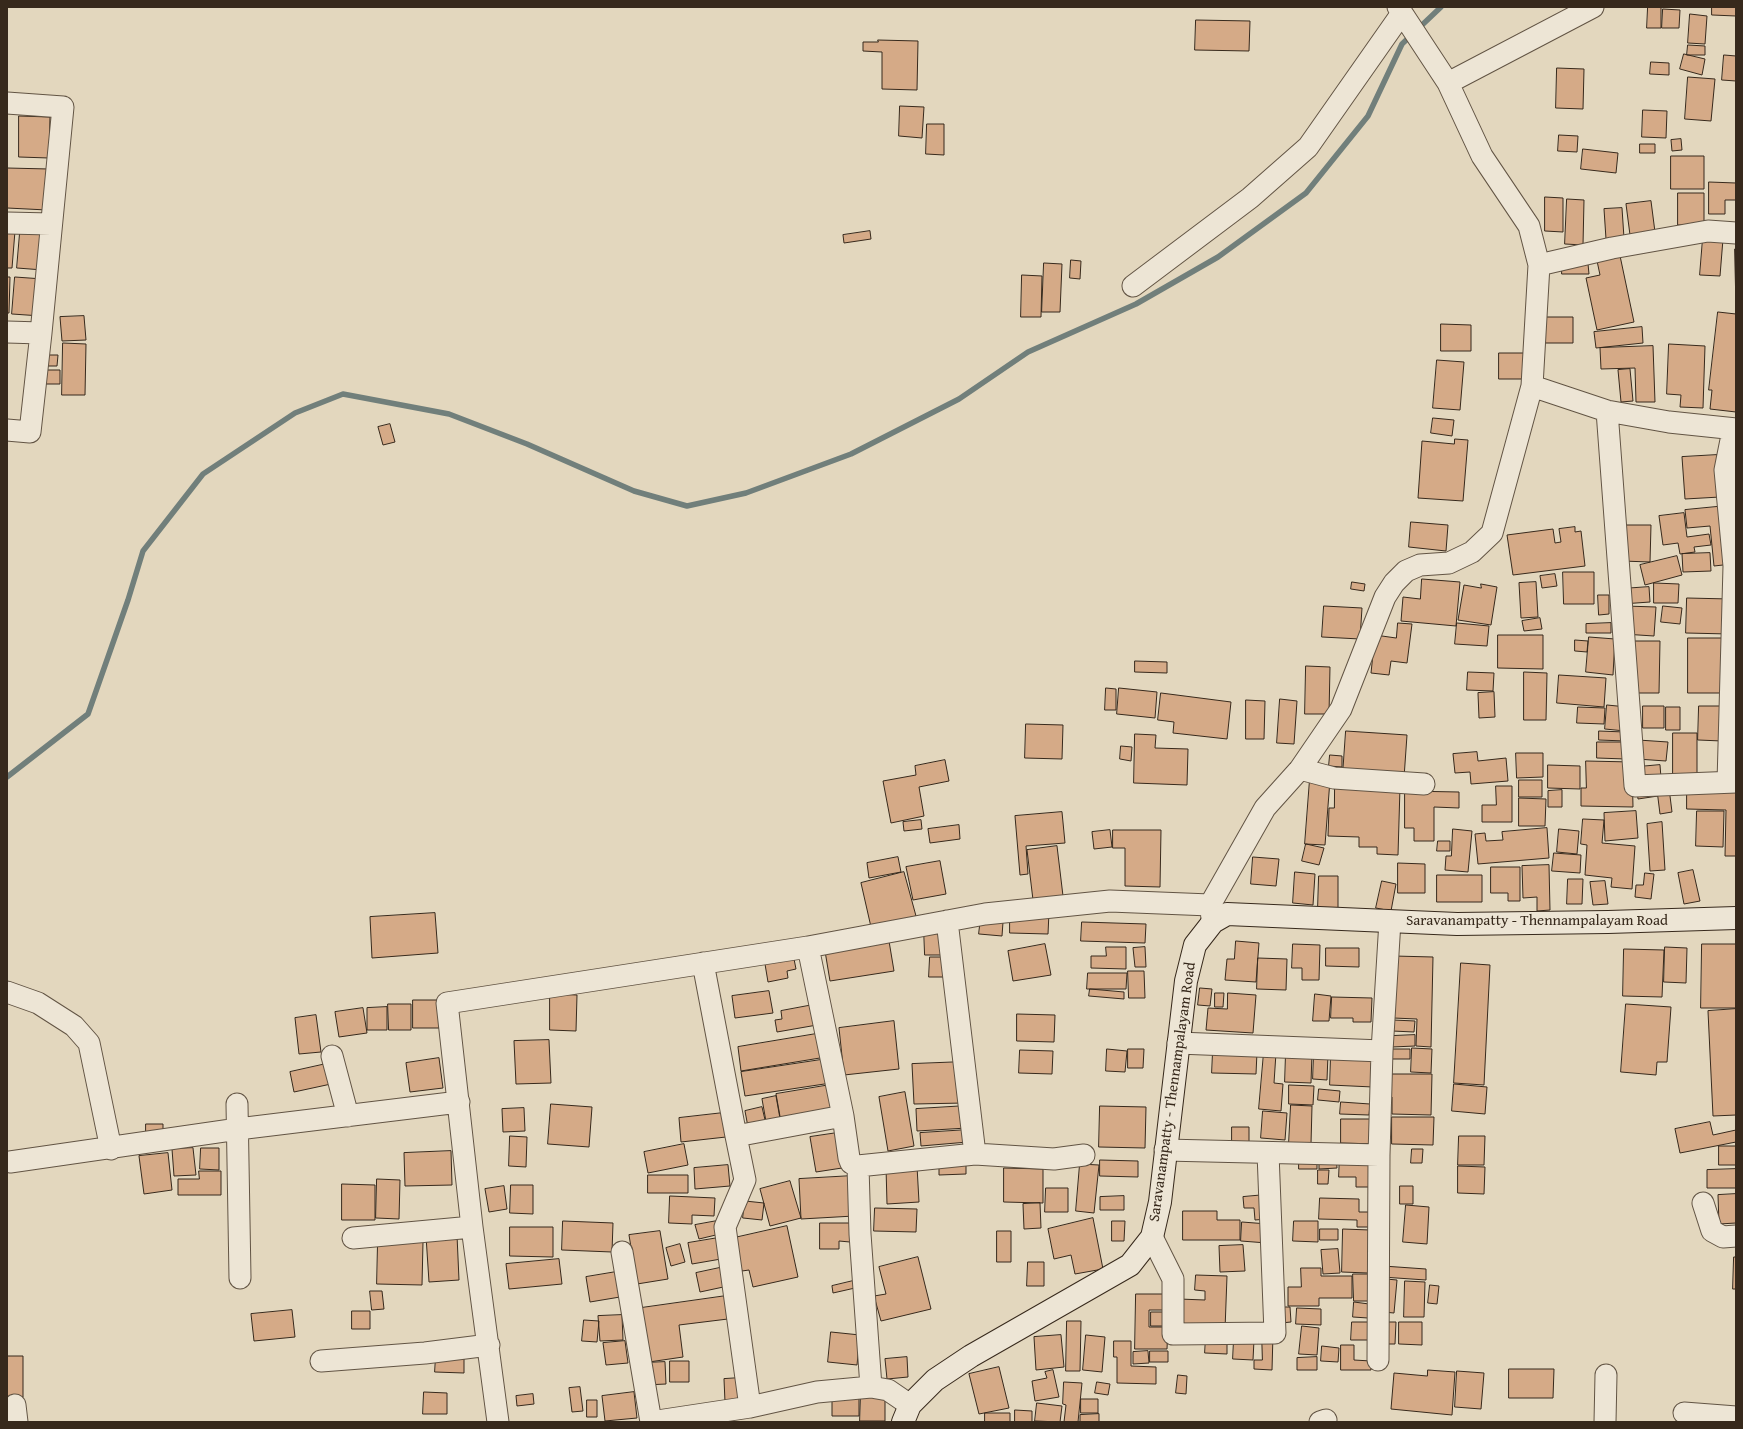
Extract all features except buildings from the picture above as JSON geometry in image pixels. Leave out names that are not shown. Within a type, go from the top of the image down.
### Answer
[{"type":"main road","name":"Saravanampatty - Thennampalayam Road","points":[[906,1414],[935,1380],[971,1356],[1130,1266],[1152,1237],[1160,1202],[1186,981],[1195,945],[1212,913],[1457,924],[1608,922],[1736,918]]},
{"type":"street","points":[[1448,83],[1593,7]]},
{"type":"street","points":[[498,1422],[489,1345],[472,1227],[447,1003],[808,947],[985,914],[1110,901],[1212,913],[1265,808],[1300,769],[1341,709],[1385,597],[1394,583],[1406,571],[1420,565],[1449,564],[1472,552],[1492,533],[1532,386],[1539,266],[1529,226],[1482,156],[1448,83],[1401,12],[1308,147],[1250,198],[1133,286]]},
{"type":"street","points":[[7,103],[63,107],[42,333],[30,432],[7,430]]},
{"type":"street","points":[[7,223],[51,224]]},
{"type":"street","points":[[1539,266],[1612,248],[1700,233],[1736,233]]},
{"type":"street","points":[[7,332],[42,333]]},
{"type":"street","points":[[1532,386],[1607,411],[1669,422],[1734,430],[1725,470],[1734,566],[1732,782],[1635,786],[1607,411]]},
{"type":"street","points":[[1300,769],[1334,778],[1424,784]]},
{"type":"street","points":[[947,921],[975,1154]]},
{"type":"street","points":[[1378,1360],[1379,1155],[1382,1051],[1390,921]]},
{"type":"street","points":[[808,947],[843,1116],[851,1163],[858,1166],[975,1154],[1054,1159],[1084,1155]]},
{"type":"street","points":[[703,963],[745,1180],[725,1227],[750,1407]]},
{"type":"street","points":[[7,992],[38,1003],[74,1026],[89,1043],[110,1149]]},
{"type":"street","points":[[1178,1043],[1382,1051]]},
{"type":"street","points":[[332,1056],[348,1116]]},
{"type":"street","points":[[10,1162],[78,1151],[110,1149],[238,1129],[459,1102]]},
{"type":"street","points":[[237,1104],[240,1278]]},
{"type":"street","points":[[736,1136],[843,1116]]},
{"type":"street","points":[[1165,1150],[1379,1155]]},
{"type":"street","points":[[1152,1237],[1173,1279],[1173,1334],[1275,1333],[1268,1153]]},
{"type":"street","points":[[858,1166],[860,1226],[871,1387]]},
{"type":"street","points":[[1703,1203],[1712,1231],[1723,1237],[1736,1236]]},
{"type":"street","points":[[353,1238],[472,1227]]},
{"type":"street","points":[[622,1252],[651,1422],[750,1407],[817,1392],[871,1387],[888,1390],[906,1414]]},
{"type":"street","points":[[321,1361],[424,1353],[489,1345]]},
{"type":"street","points":[[1605,1422],[1606,1375]]},
{"type":"street","points":[[1684,1413],[1736,1417]]},
{"type":"waterway","points":[[7,777],[88,714],[128,600],[143,551],[203,474],[295,413],[343,394],[449,414],[527,444],[634,491],[687,506],[746,493],[851,454],[959,399],[1028,352],[1136,304],[1218,257],[1306,193],[1368,116],[1402,44],[1441,7]]}]
